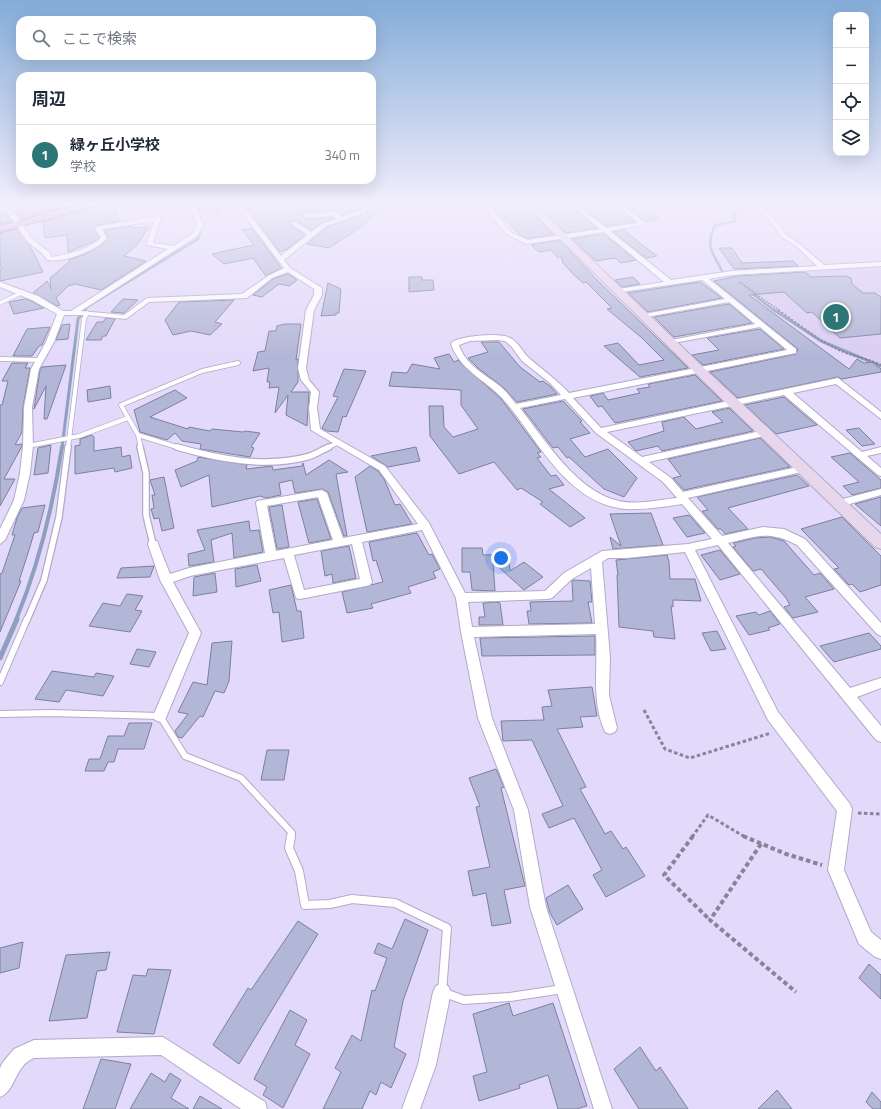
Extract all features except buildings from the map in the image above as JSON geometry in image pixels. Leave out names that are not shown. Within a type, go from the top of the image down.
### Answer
[{"type":"street","points":[[48,254],[49,259],[72,256],[77,254]]},
{"type":"street","points":[[81,313],[169,254]]},
{"type":"street","points":[[278,254],[288,269],[318,288],[318,295],[310,310],[302,368],[305,380],[315,392],[313,408],[316,430],[382,468],[425,526],[462,598],[467,632],[485,718],[521,810],[538,907],[563,989],[603,1109]]},
{"type":"street","points":[[281,258],[287,254]]},
{"type":"street","points":[[580,254],[699,370],[881,542]]},
{"type":"street","points":[[634,254],[670,283]]},
{"type":"street","points":[[808,254],[823,268]]},
{"type":"street","points":[[618,291],[729,274],[881,264]]},
{"type":"street","points":[[0,284],[35,298],[61,313],[81,313],[126,317],[141,304],[153,299],[244,296],[270,277],[288,269]]},
{"type":"street","points":[[514,407],[793,351],[703,277]]},
{"type":"street","points":[[644,316],[730,300]]},
{"type":"street","points":[[0,540],[19,500],[28,446],[28,407],[35,369],[59,321],[61,313]]},
{"type":"street","points":[[671,342],[760,325]]},
{"type":"street","points":[[802,468],[683,498],[654,505],[617,504],[580,486],[560,465],[504,394],[464,362],[457,354],[455,344],[470,339],[507,339],[514,344],[525,359],[553,381],[599,431],[667,480],[683,498],[721,542],[881,736]]},
{"type":"street","points":[[599,431],[838,381],[881,416]]},
{"type":"street","points":[[786,392],[881,473]]},
{"type":"street","points":[[640,461],[766,433]]},
{"type":"street","points":[[860,455],[881,450]]},
{"type":"street","points":[[839,503],[881,492]]},
{"type":"street","points":[[271,556],[261,503],[322,493],[339,543]]},
{"type":"street","points":[[166,580],[189,572],[425,526]]},
{"type":"street","points":[[462,598],[548,594],[568,576],[606,554],[627,554],[688,548],[721,542],[763,531],[778,532],[791,536],[801,542],[876,618],[881,631]]},
{"type":"street","points":[[288,553],[300,595],[366,582],[356,539]]},
{"type":"street","points":[[153,544],[166,580],[194,633],[160,716]]},
{"type":"street","points":[[688,548],[774,716],[845,808],[836,870],[865,938],[881,951]]},
{"type":"street","points":[[596,559],[604,657],[602,695],[610,728]]},
{"type":"street","points":[[467,632],[602,629]]},
{"type":"street","points":[[847,695],[881,683]]},
{"type":"street","points":[[411,1109],[427,1065],[442,992]]},
{"type":"street","points":[[0,1088],[13,1061],[21,1053],[34,1049],[163,1046],[258,1109]]},
{"type":"lane","points":[[0,303],[21,293]]},
{"type":"lane","points":[[0,682],[26,625],[44,580],[59,517],[84,319],[81,313]]},
{"type":"lane","points":[[0,359],[40,360]]},
{"type":"lane","points":[[153,544],[146,515],[146,472],[138,435],[121,405],[147,392],[196,373],[238,363]]},
{"type":"lane","points":[[28,446],[68,440],[97,432],[128,418]]},
{"type":"lane","points":[[138,435],[195,452],[258,463],[308,457],[337,443]]},
{"type":"lane","points":[[0,714],[51,713],[160,716],[185,756],[241,778],[292,833],[290,848],[299,871],[305,905],[330,904],[352,899],[395,903],[447,928],[442,992],[464,1000],[510,997],[563,989]]},
{"type":"path","points":[[729,274],[822,341],[847,353],[867,358],[881,365]]},
{"type":"path","points":[[644,710],[665,749],[690,758],[783,729]]},
{"type":"path","points":[[844,812],[881,814]]},
{"type":"path","points":[[796,992],[710,920],[664,875],[708,815],[761,844],[786,854],[836,870]]},
{"type":"path","points":[[710,920],[761,844]]},
{"type":"shaded area","points":[[857,267],[881,268],[881,364],[868,357],[847,352],[822,340],[734,277]]},
{"type":"waterway","points":[[84,311],[87,307],[174,254]]},
{"type":"waterway","points":[[713,254],[722,271]]},
{"type":"waterway","points":[[750,292],[775,311]]},
{"type":"waterway","points":[[62,448],[78,319],[85,310]]},
{"type":"waterway","points":[[774,310],[821,341],[881,366]]},
{"type":"waterway","points":[[16,620],[32,578],[50,513],[62,447]]},
{"type":"waterway","points":[[0,658],[17,619]]},
{"type":"place","name":"緑ヶ丘小学校","points":[[836,317]]}]
